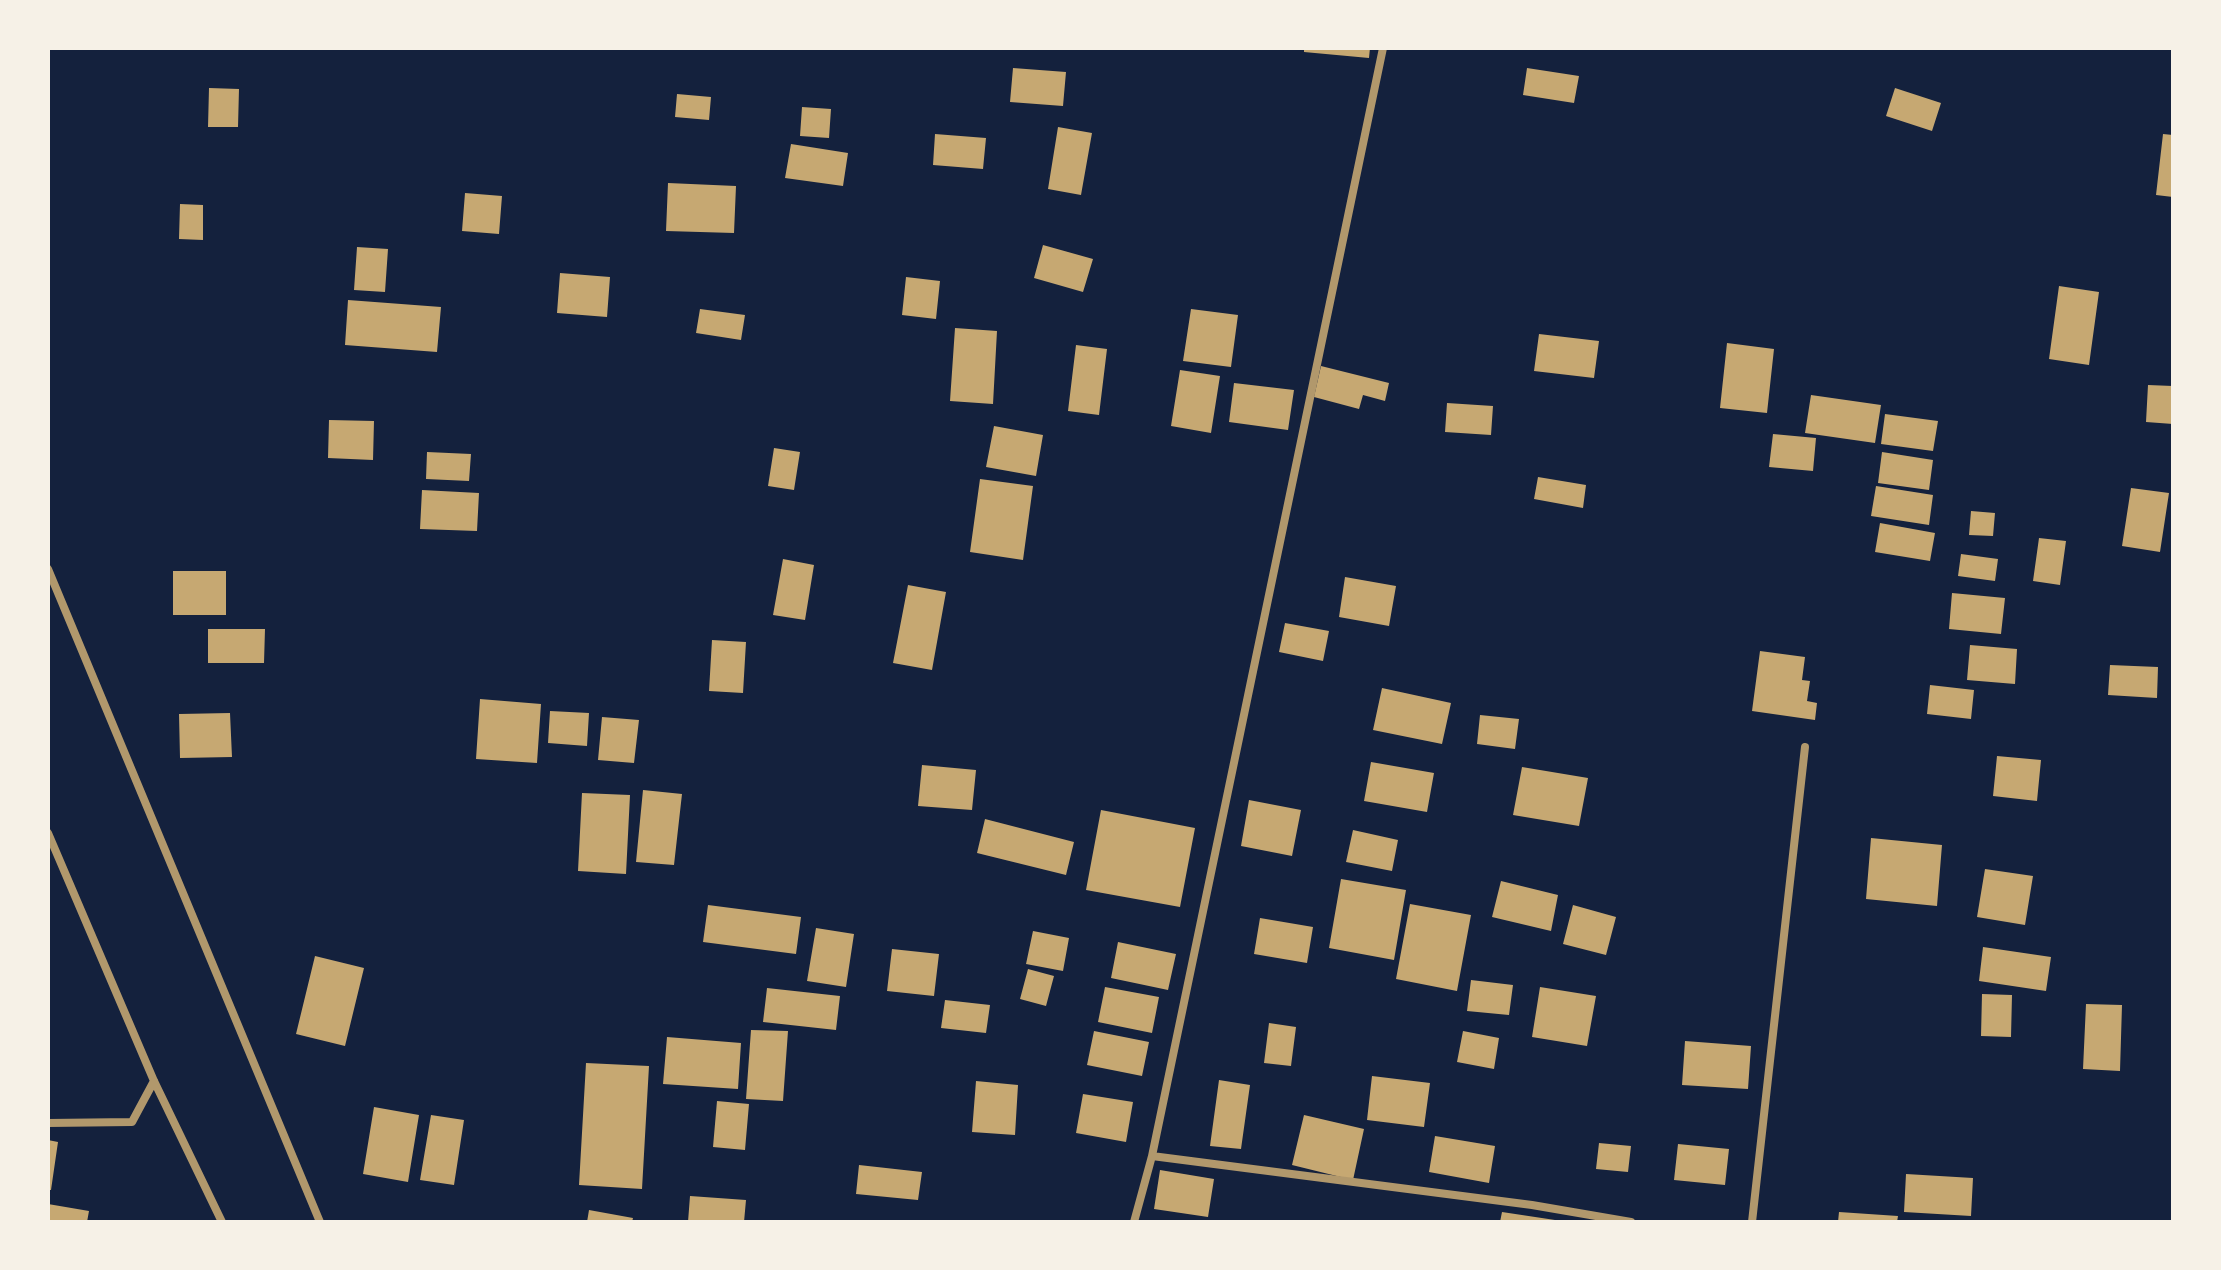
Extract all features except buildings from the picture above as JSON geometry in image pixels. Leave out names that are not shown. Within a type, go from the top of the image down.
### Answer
[{"type":"street","points":[[1134,1222],[1152,1156],[1383,48]]},
{"type":"street","points":[[48,569],[320,1222]]},
{"type":"street","points":[[1752,1222],[1805,747]]},
{"type":"street","points":[[48,833],[154,1081],[222,1222]]},
{"type":"street","points":[[48,1123],[132,1122],[154,1081]]},
{"type":"street","points":[[1152,1156],[1532,1205],[1631,1222]]}]
